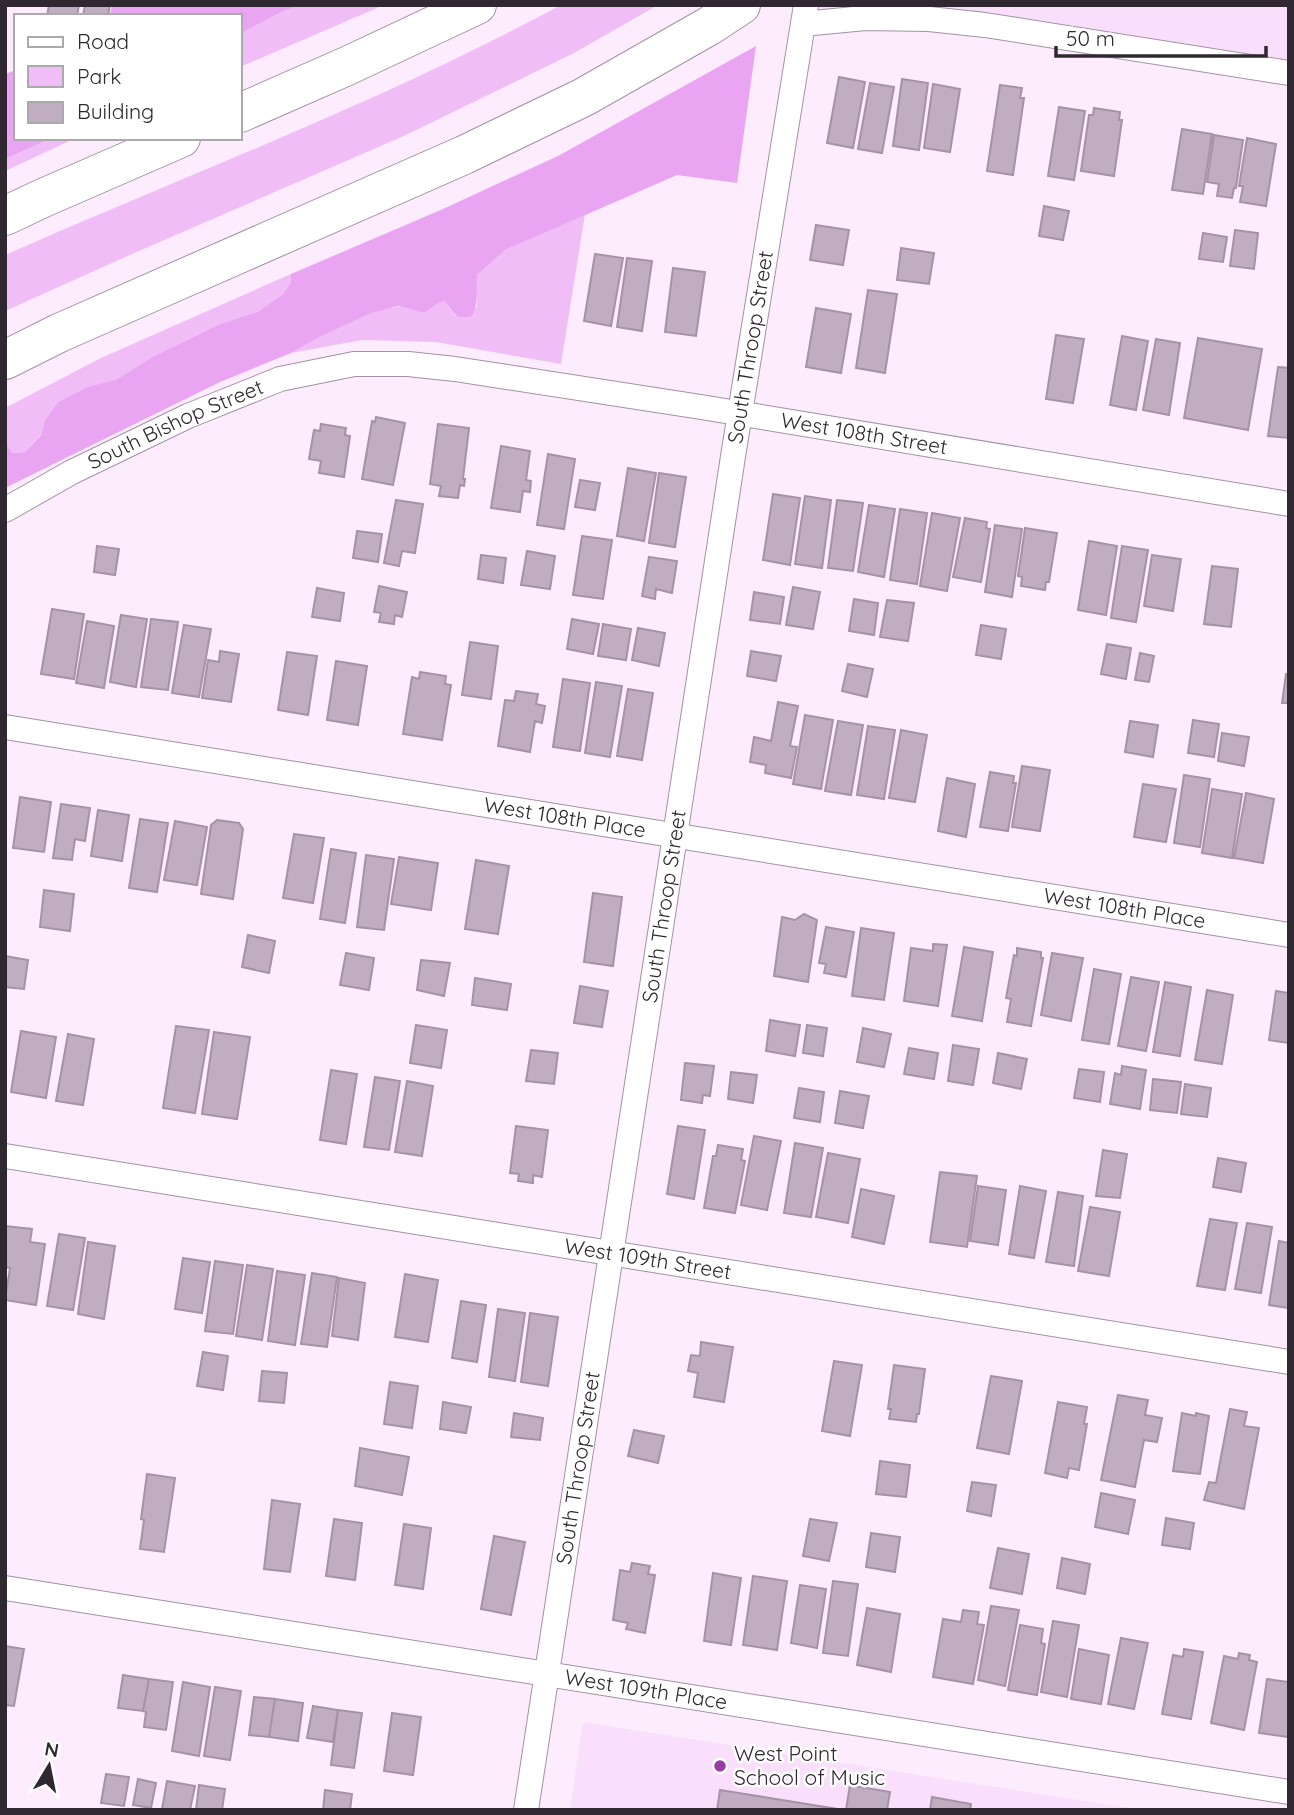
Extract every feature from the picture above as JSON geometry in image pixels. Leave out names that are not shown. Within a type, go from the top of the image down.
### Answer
[{"type":"highway","points":[[242,112],[477,5]]},
{"type":"highway","points":[[5,360],[59,333],[488,144],[584,97],[741,5]]},
{"type":"highway","points":[[5,216],[176,140]]},
{"type":"street","points":[[804,16],[929,19],[985,25],[1289,73]]},
{"type":"street","name":"South Throop Street","points":[[526,1810],[740,414],[804,16]]},
{"type":"street","name":"West 108th Street","points":[[354,364],[408,364],[455,369],[1289,504]]},
{"type":"street","name":"South Bishop Street","points":[[5,510],[72,472],[188,416],[280,379],[354,364]]},
{"type":"street","name":"West 108th Place","points":[[5,727],[1289,935]]},
{"type":"street","name":"West 109th Street","points":[[5,1156],[1289,1362]]},
{"type":"street","name":"West 109th Place","points":[[5,1588],[1289,1792]]},
{"type":"shaded area","points":[[112,5],[302,5],[283,11],[242,33],[242,14],[110,14]]},
{"type":"shaded area","points":[[822,5],[1289,5],[1289,71],[808,15]]},
{"type":"shaded area","points":[[756,46],[737,183],[677,175],[505,250],[477,275],[476,301],[472,316],[458,316],[444,301],[423,313],[398,306],[371,313],[291,353],[220,382],[5,488],[5,443],[12,453],[25,452],[41,435],[45,420],[58,402],[87,387],[116,380],[154,356],[220,324],[259,311],[283,294],[291,282],[291,274],[558,156]]},
{"type":"shaded area","points":[[14,71],[14,140],[48,140],[5,159],[5,74]]},
{"type":"shaded area","name":"West Point School of Music","points":[[583,1722],[1142,1810],[570,1810]]},
{"type":"green space","points":[[302,5],[384,5],[242,66],[242,33],[283,11]]},
{"type":"green space","points":[[561,5],[658,5],[574,53],[406,135],[5,311],[5,255],[355,105]]},
{"type":"green space","points":[[48,140],[72,140],[5,171],[5,159]]},
{"type":"green space","points":[[585,214],[561,364],[436,342],[362,340],[291,353],[342,325],[384,309],[404,307],[423,313],[444,301],[455,315],[477,307],[477,275],[505,250]]},
{"type":"green space","points":[[291,274],[291,282],[283,294],[259,311],[220,324],[154,356],[116,381],[87,387],[58,402],[45,420],[41,434],[25,452],[12,453],[5,444],[5,408],[101,358]]},
{"type":"building","points":[[49,5],[79,5],[77,14],[47,14]]},
{"type":"building","points":[[85,5],[110,5],[108,14],[83,14]]},
{"type":"building","points":[[839,77],[865,82],[853,148],[827,143]]},
{"type":"building","points":[[902,79],[928,83],[919,150],[893,146]]},
{"type":"building","points":[[870,83],[894,87],[882,153],[858,149]]},
{"type":"building","points":[[933,84],[960,89],[950,152],[924,148]]},
{"type":"building","points":[[1000,85],[1022,88],[1020,98],[1024,98],[1013,175],[987,171]]},
{"type":"building","points":[[1059,107],[1085,111],[1074,180],[1048,176]]},
{"type":"building","points":[[1094,108],[1120,112],[1119,120],[1122,120],[1114,176],[1081,171],[1089,115],[1093,115]]},
{"type":"building","points":[[1182,129],[1212,134],[1203,194],[1172,190]]},
{"type":"building","points":[[1214,135],[1243,140],[1232,198],[1217,196],[1219,184],[1207,182]]},
{"type":"building","points":[[1247,138],[1276,144],[1266,206],[1240,202],[1243,186],[1239,186]]},
{"type":"building","points":[[1044,206],[1069,211],[1063,240],[1039,236]]},
{"type":"building","points":[[816,225],[849,230],[843,265],[810,260]]},
{"type":"building","points":[[1235,230],[1258,233],[1254,269],[1230,266]]},
{"type":"building","points":[[1203,233],[1227,237],[1223,262],[1199,259]]},
{"type":"building","points":[[901,248],[934,253],[929,284],[897,280]]},
{"type":"building","points":[[595,254],[623,258],[611,326],[584,321]]},
{"type":"building","points":[[627,258],[652,261],[642,331],[617,327]]},
{"type":"building","points":[[673,268],[705,272],[696,336],[665,332]]},
{"type":"building","points":[[868,290],[897,294],[885,373],[856,368]]},
{"type":"building","points":[[816,308],[851,314],[841,373],[806,367]]},
{"type":"building","points":[[1056,335],[1084,339],[1073,403],[1046,399]]},
{"type":"building","points":[[1122,336],[1148,341],[1136,410],[1110,405]]},
{"type":"building","points":[[1198,338],[1262,349],[1248,430],[1184,418]]},
{"type":"building","points":[[1156,339],[1180,343],[1169,415],[1143,410]]},
{"type":"building","points":[[1278,367],[1289,368],[1289,438],[1268,436]]},
{"type":"building","points":[[376,417],[405,423],[393,485],[362,479],[372,421],[375,422]]},
{"type":"building","points":[[321,424],[346,428],[345,435],[350,436],[344,477],[319,473],[321,461],[309,459],[314,430],[320,431]]},
{"type":"building","points":[[438,424],[469,428],[464,486],[460,485],[458,498],[439,496],[441,486],[430,484]]},
{"type":"building","points":[[501,446],[530,451],[526,480],[531,481],[530,492],[523,491],[520,512],[491,508]]},
{"type":"building","points":[[548,454],[575,459],[564,529],[537,525]]},
{"type":"building","points":[[628,468],[656,473],[644,541],[617,536]]},
{"type":"building","points":[[659,473],[686,477],[675,547],[649,543]]},
{"type":"building","points":[[580,480],[600,483],[595,510],[575,507]]},
{"type":"building","points":[[773,494],[800,498],[790,565],[763,560]]},
{"type":"building","points":[[805,496],[831,500],[822,568],[795,564]]},
{"type":"building","points":[[396,500],[423,504],[415,553],[402,551],[399,566],[384,563]]},
{"type":"building","points":[[837,500],[863,503],[853,571],[828,568]]},
{"type":"building","points":[[869,505],[895,509],[884,577],[858,572]]},
{"type":"building","points":[[900,509],[927,513],[917,584],[890,580]]},
{"type":"building","points":[[932,513],[960,518],[947,591],[920,586]]},
{"type":"building","points":[[965,518],[987,522],[986,528],[990,529],[981,582],[953,577]]},
{"type":"building","points":[[995,525],[1022,529],[1012,597],[985,592]]},
{"type":"building","points":[[1025,528],[1057,533],[1049,582],[1046,582],[1045,590],[1021,586],[1022,577],[1018,576]]},
{"type":"building","points":[[357,531],[382,534],[378,562],[353,558]]},
{"type":"building","points":[[582,536],[612,540],[603,599],[573,595]]},
{"type":"building","points":[[1089,541],[1117,546],[1106,615],[1078,610]]},
{"type":"building","points":[[97,546],[119,549],[115,575],[94,572]]},
{"type":"building","points":[[1122,546],[1148,550],[1136,622],[1111,618]]},
{"type":"building","points":[[527,551],[555,556],[550,589],[521,585]]},
{"type":"building","points":[[481,555],[506,558],[503,583],[478,579]]},
{"type":"building","points":[[1152,555],[1181,559],[1173,611],[1144,606]]},
{"type":"building","points":[[649,557],[677,561],[672,593],[656,589],[655,599],[642,596]]},
{"type":"building","points":[[1212,566],[1238,569],[1231,627],[1204,624]]},
{"type":"building","points":[[379,586],[407,592],[402,617],[395,615],[394,624],[379,622],[381,613],[374,612]]},
{"type":"building","points":[[793,587],[820,592],[813,629],[786,625]]},
{"type":"building","points":[[317,588],[344,593],[340,621],[312,617]]},
{"type":"building","points":[[754,592],[784,597],[780,624],[750,620]]},
{"type":"building","points":[[854,599],[878,603],[874,635],[849,631]]},
{"type":"building","points":[[887,600],[914,603],[908,641],[880,637]]},
{"type":"building","points":[[52,609],[84,614],[74,679],[41,674]]},
{"type":"building","points":[[121,615],[147,619],[136,687],[110,682]]},
{"type":"building","points":[[151,619],[178,622],[168,690],[141,687]]},
{"type":"building","points":[[572,619],[599,624],[593,654],[567,649]]},
{"type":"building","points":[[87,621],[114,626],[104,688],[76,683]]},
{"type":"building","points":[[603,624],[631,629],[626,660],[598,656]]},
{"type":"building","points":[[184,625],[211,629],[199,697],[172,693]]},
{"type":"building","points":[[981,625],[1006,629],[1001,659],[976,655]]},
{"type":"building","points":[[638,628],[665,633],[659,666],[632,660]]},
{"type":"building","points":[[470,642],[498,646],[491,699],[462,695]]},
{"type":"building","points":[[1107,644],[1131,648],[1126,679],[1101,674]]},
{"type":"building","points":[[220,651],[239,654],[231,702],[202,698],[208,660],[219,662]]},
{"type":"building","points":[[751,651],[781,656],[776,681],[747,676]]},
{"type":"building","points":[[287,652],[317,656],[308,715],[278,710]]},
{"type":"building","points":[[1140,653],[1154,656],[1149,682],[1135,680]]},
{"type":"building","points":[[336,661],[367,666],[358,725],[327,720]]},
{"type":"building","points":[[848,664],[873,669],[867,697],[842,691]]},
{"type":"building","points":[[420,672],[446,676],[445,684],[451,685],[442,740],[403,734],[412,677],[419,679]]},
{"type":"building","points":[[1286,674],[1289,675],[1289,703],[1282,703]]},
{"type":"building","points":[[563,679],[590,683],[580,751],[553,747]]},
{"type":"building","points":[[596,682],[622,686],[610,757],[585,753]]},
{"type":"building","points":[[628,689],[653,693],[642,760],[617,756]]},
{"type":"building","points":[[516,691],[538,694],[536,704],[545,706],[542,723],[535,721],[530,752],[498,746],[505,700],[514,701]]},
{"type":"building","points":[[778,702],[798,706],[790,746],[797,747],[791,778],[765,773],[766,765],[750,762],[754,737],[771,741]]},
{"type":"building","points":[[805,715],[833,720],[821,789],[793,784]]},
{"type":"building","points":[[1193,720],[1219,724],[1214,757],[1188,753]]},
{"type":"building","points":[[838,721],[863,725],[851,795],[825,791]]},
{"type":"building","points":[[1130,721],[1158,725],[1153,757],[1125,752]]},
{"type":"building","points":[[868,726],[895,730],[884,799],[857,795]]},
{"type":"building","points":[[901,730],[927,735],[915,802],[889,798]]},
{"type":"building","points":[[1222,733],[1249,737],[1244,766],[1218,761]]},
{"type":"building","points":[[1022,766],[1050,770],[1040,831],[1012,827]]},
{"type":"building","points":[[990,772],[1014,776],[1013,783],[1016,783],[1008,831],[980,827]]},
{"type":"building","points":[[1184,775],[1210,779],[1200,847],[1174,843]]},
{"type":"building","points":[[947,778],[975,784],[966,837],[938,831]]},
{"type":"building","points":[[1143,784],[1176,789],[1166,842],[1134,837]]},
{"type":"building","points":[[1212,789],[1242,794],[1232,858],[1202,853]]},
{"type":"building","points":[[1246,793],[1274,799],[1263,863],[1234,858]]},
{"type":"building","points":[[20,797],[51,802],[44,852],[13,848]]},
{"type":"building","points":[[61,804],[90,808],[85,841],[75,839],[72,860],[53,858]]},
{"type":"building","points":[[98,810],[129,815],[122,861],[91,856]]},
{"type":"building","points":[[140,819],[168,823],[157,892],[129,888]]},
{"type":"building","points":[[217,820],[239,823],[243,829],[233,899],[201,894],[211,825]]},
{"type":"building","points":[[175,821],[207,827],[197,885],[164,880]]},
{"type":"building","points":[[294,834],[324,838],[313,903],[283,898]]},
{"type":"building","points":[[331,849],[356,853],[345,923],[320,919]]},
{"type":"building","points":[[366,855],[394,859],[384,930],[357,927]]},
{"type":"building","points":[[399,857],[438,863],[431,910],[391,904]]},
{"type":"building","points":[[476,860],[509,866],[498,934],[465,929]]},
{"type":"building","points":[[44,890],[74,894],[70,931],[40,927]]},
{"type":"building","points":[[593,893],[622,897],[613,966],[584,962]]},
{"type":"building","points":[[804,914],[817,920],[808,982],[774,976],[782,917],[795,920]]},
{"type":"building","points":[[826,927],[854,932],[846,977],[824,973],[826,964],[819,963]]},
{"type":"building","points":[[861,928],[894,933],[884,1000],[852,996]]},
{"type":"building","points":[[248,935],[275,941],[269,973],[242,967]]},
{"type":"building","points":[[933,944],[947,945],[938,1006],[904,1001],[911,948],[933,951]]},
{"type":"building","points":[[964,947],[993,952],[982,1021],[952,1016]]},
{"type":"building","points":[[1017,948],[1041,952],[1043,958],[1031,1026],[1007,1022],[1011,999],[1006,998]]},
{"type":"building","points":[[346,953],[374,958],[369,990],[340,985]]},
{"type":"building","points":[[1052,953],[1083,958],[1071,1021],[1041,1015]]},
{"type":"building","points":[[5,956],[28,960],[24,989],[5,987]]},
{"type":"building","points":[[421,960],[450,963],[444,996],[417,990]]},
{"type":"building","points":[[1094,969],[1121,974],[1109,1044],[1082,1040]]},
{"type":"building","points":[[1131,977],[1159,982],[1146,1051],[1118,1046]]},
{"type":"building","points":[[475,978],[511,984],[507,1010],[472,1005]]},
{"type":"building","points":[[1165,982],[1191,987],[1180,1056],[1153,1052]]},
{"type":"building","points":[[580,986],[608,991],[602,1027],[574,1023]]},
{"type":"building","points":[[1207,990],[1233,995],[1222,1064],[1195,1060]]},
{"type":"building","points":[[1276,991],[1289,993],[1289,1043],[1269,1040]]},
{"type":"building","points":[[770,1020],[800,1025],[795,1056],[766,1051]]},
{"type":"building","points":[[416,1025],[447,1030],[441,1068],[410,1063]]},
{"type":"building","points":[[807,1025],[827,1028],[823,1056],[803,1053]]},
{"type":"building","points":[[176,1026],[209,1030],[195,1113],[163,1108]]},
{"type":"building","points":[[863,1028],[891,1034],[884,1067],[857,1062]]},
{"type":"building","points":[[21,1031],[56,1037],[46,1098],[11,1092]]},
{"type":"building","points":[[214,1032],[250,1037],[237,1119],[202,1114]]},
{"type":"building","points":[[68,1034],[94,1039],[83,1105],[56,1101]]},
{"type":"building","points":[[953,1045],[979,1049],[973,1085],[948,1081]]},
{"type":"building","points":[[909,1048],[938,1053],[934,1079],[904,1074]]},
{"type":"building","points":[[531,1050],[558,1053],[554,1084],[526,1081]]},
{"type":"building","points":[[998,1053],[1027,1059],[1021,1089],[993,1083]]},
{"type":"building","points":[[685,1063],[714,1066],[710,1096],[703,1095],[702,1103],[681,1100]]},
{"type":"building","points":[[1122,1066],[1146,1070],[1140,1109],[1110,1104],[1115,1073],[1121,1075]]},
{"type":"building","points":[[1079,1069],[1104,1072],[1100,1102],[1074,1098]]},
{"type":"building","points":[[331,1070],[357,1074],[346,1144],[320,1140]]},
{"type":"building","points":[[731,1072],[757,1075],[753,1103],[728,1099]]},
{"type":"building","points":[[375,1077],[400,1081],[389,1150],[364,1147]]},
{"type":"building","points":[[1153,1079],[1181,1082],[1177,1113],[1150,1110]]},
{"type":"building","points":[[407,1081],[433,1086],[422,1156],[395,1152]]},
{"type":"building","points":[[1185,1084],[1211,1088],[1207,1117],[1181,1114]]},
{"type":"building","points":[[799,1088],[824,1092],[820,1122],[794,1118]]},
{"type":"building","points":[[840,1091],[869,1096],[863,1128],[835,1123]]},
{"type":"building","points":[[516,1126],[548,1130],[542,1177],[533,1175],[533,1183],[518,1181],[519,1174],[510,1173]]},
{"type":"building","points":[[678,1126],[705,1130],[694,1199],[667,1194]]},
{"type":"building","points":[[754,1136],[781,1141],[767,1210],[741,1205]]},
{"type":"building","points":[[795,1143],[823,1148],[811,1217],[784,1213]]},
{"type":"building","points":[[718,1145],[743,1149],[741,1160],[745,1161],[735,1213],[704,1208],[713,1156],[716,1156]]},
{"type":"building","points":[[1103,1150],[1127,1154],[1120,1198],[1096,1196]]},
{"type":"building","points":[[828,1153],[860,1159],[848,1223],[816,1217]]},
{"type":"building","points":[[1218,1158],[1246,1163],[1241,1192],[1213,1187]]},
{"type":"building","points":[[940,1172],[977,1176],[967,1247],[930,1242]]},
{"type":"building","points":[[978,1186],[1006,1190],[998,1245],[970,1241]]},
{"type":"building","points":[[1020,1186],[1046,1191],[1034,1258],[1009,1254]]},
{"type":"building","points":[[861,1189],[894,1196],[884,1244],[852,1237]]},
{"type":"building","points":[[1058,1192],[1083,1196],[1074,1266],[1046,1262]]},
{"type":"building","points":[[1090,1207],[1120,1212],[1109,1276],[1078,1271]]},
{"type":"building","points":[[1210,1219],[1237,1223],[1225,1290],[1197,1286]]},
{"type":"building","points":[[1247,1223],[1272,1227],[1261,1293],[1235,1289]]},
{"type":"building","points":[[5,1226],[32,1229],[30,1242],[45,1244],[36,1305],[5,1300],[10,1268],[5,1267]]},
{"type":"building","points":[[59,1234],[85,1238],[73,1310],[47,1306]]},
{"type":"building","points":[[1279,1241],[1289,1243],[1289,1308],[1269,1305]]},
{"type":"building","points":[[88,1242],[115,1246],[104,1319],[78,1314]]},
{"type":"building","points":[[183,1258],[210,1262],[202,1313],[175,1309]]},
{"type":"building","points":[[215,1261],[243,1265],[233,1334],[205,1331]]},
{"type":"building","points":[[247,1265],[273,1269],[262,1340],[236,1336]]},
{"type":"building","points":[[277,1271],[305,1275],[295,1345],[268,1341]]},
{"type":"building","points":[[312,1273],[337,1277],[327,1347],[301,1344]]},
{"type":"building","points":[[405,1274],[438,1280],[428,1342],[395,1337]]},
{"type":"building","points":[[339,1278],[365,1283],[358,1340],[332,1336]]},
{"type":"building","points":[[461,1301],[486,1305],[477,1362],[452,1358]]},
{"type":"building","points":[[498,1309],[525,1313],[515,1381],[489,1377]]},
{"type":"building","points":[[530,1313],[558,1317],[548,1386],[521,1382]]},
{"type":"building","points":[[701,1342],[733,1347],[724,1402],[694,1397],[698,1373],[688,1371],[691,1355],[700,1356]]},
{"type":"building","points":[[203,1352],[228,1356],[223,1390],[197,1386]]},
{"type":"building","points":[[834,1361],[862,1365],[850,1436],[822,1431]]},
{"type":"building","points":[[894,1365],[925,1369],[916,1422],[889,1419]]},
{"type":"building","points":[[262,1371],[287,1373],[284,1403],[259,1401]]},
{"type":"building","points":[[991,1376],[1022,1381],[1009,1454],[977,1448]]},
{"type":"building","points":[[390,1382],[418,1386],[412,1428],[384,1424]]},
{"type":"building","points":[[1118,1395],[1148,1400],[1145,1415],[1162,1418],[1157,1442],[1144,1440],[1135,1487],[1101,1480]]},
{"type":"building","points":[[443,1402],[471,1407],[466,1433],[440,1429]]},
{"type":"building","points":[[1058,1402],[1087,1407],[1084,1424],[1087,1424],[1079,1470],[1069,1468],[1067,1478],[1045,1473]]},
{"type":"building","points":[[1230,1409],[1247,1412],[1244,1426],[1259,1428],[1244,1509],[1204,1500],[1209,1482],[1216,1483]]},
{"type":"building","points":[[514,1413],[543,1418],[540,1440],[511,1437]]},
{"type":"building","points":[[1182,1413],[1209,1416],[1200,1474],[1173,1471]]},
{"type":"building","points":[[634,1430],[664,1436],[658,1463],[628,1456]]},
{"type":"building","points":[[360,1448],[409,1457],[402,1495],[355,1486]]},
{"type":"building","points":[[880,1461],[910,1465],[906,1497],[876,1494]]},
{"type":"building","points":[[147,1474],[175,1478],[164,1552],[140,1549]]},
{"type":"building","points":[[972,1482],[996,1485],[991,1516],[967,1511]]},
{"type":"building","points":[[1101,1493],[1135,1500],[1128,1534],[1095,1527]]},
{"type":"building","points":[[272,1500],[300,1504],[290,1572],[264,1569]]},
{"type":"building","points":[[1166,1518],[1194,1523],[1190,1549],[1162,1545]]},
{"type":"building","points":[[334,1519],[362,1523],[355,1580],[326,1576]]},
{"type":"building","points":[[810,1519],[837,1523],[829,1561],[803,1556]]},
{"type":"building","points":[[404,1524],[431,1528],[423,1589],[395,1585]]},
{"type":"building","points":[[871,1533],[900,1537],[895,1572],[866,1567]]},
{"type":"building","points":[[494,1536],[525,1542],[511,1615],[481,1609]]},
{"type":"building","points":[[998,1548],[1029,1554],[1022,1594],[990,1588]]},
{"type":"building","points":[[1062,1558],[1090,1564],[1085,1594],[1057,1588]]},
{"type":"building","points":[[632,1563],[650,1566],[648,1574],[655,1575],[645,1633],[626,1629],[628,1623],[613,1620],[620,1570],[630,1572]]},
{"type":"building","points":[[713,1573],[741,1578],[731,1645],[704,1641]]},
{"type":"building","points":[[753,1576],[787,1581],[777,1650],[743,1645]]},
{"type":"building","points":[[833,1581],[858,1584],[848,1656],[823,1653]]},
{"type":"building","points":[[800,1585],[826,1589],[817,1648],[791,1643]]},
{"type":"building","points":[[991,1606],[1019,1610],[1005,1686],[978,1680]]},
{"type":"building","points":[[867,1608],[900,1614],[891,1672],[857,1665]]},
{"type":"building","points":[[963,1610],[979,1612],[977,1624],[984,1625],[973,1684],[933,1677],[943,1619],[961,1622]]},
{"type":"building","points":[[1053,1621],[1079,1625],[1067,1697],[1041,1692]]},
{"type":"building","points":[[1020,1625],[1043,1629],[1041,1643],[1045,1644],[1037,1695],[1008,1690]]},
{"type":"building","points":[[1121,1638],[1148,1643],[1134,1709],[1108,1704]]},
{"type":"building","points":[[5,1646],[24,1649],[14,1706],[5,1705]]},
{"type":"building","points":[[1079,1649],[1109,1655],[1101,1704],[1071,1699]]},
{"type":"building","points":[[1184,1649],[1203,1652],[1191,1719],[1162,1714],[1173,1655],[1183,1657]]},
{"type":"building","points":[[1239,1653],[1250,1655],[1249,1660],[1257,1662],[1244,1730],[1211,1723],[1224,1656],[1238,1659]]},
{"type":"building","points":[[123,1675],[149,1679],[143,1711],[118,1708]]},
{"type":"building","points":[[149,1679],[173,1682],[166,1730],[144,1727],[146,1712],[143,1711]]},
{"type":"building","points":[[1267,1679],[1289,1682],[1289,1737],[1259,1733]]},
{"type":"building","points":[[183,1682],[210,1687],[199,1756],[172,1751]]},
{"type":"building","points":[[215,1687],[241,1691],[230,1760],[204,1756]]},
{"type":"building","points":[[254,1697],[275,1699],[269,1737],[249,1735]]},
{"type":"building","points":[[275,1699],[303,1703],[298,1741],[269,1737]]},
{"type":"building","points":[[313,1706],[338,1710],[333,1742],[307,1738]]},
{"type":"building","points":[[338,1710],[362,1713],[354,1768],[331,1765]]},
{"type":"building","points":[[392,1713],[421,1717],[413,1775],[384,1771]]},
{"type":"building","points":[[106,1774],[129,1777],[124,1806],[101,1803]]},
{"type":"building","points":[[138,1779],[156,1783],[151,1808],[133,1805]]},
{"type":"building","points":[[167,1781],[195,1786],[190,1810],[162,1809]]},
{"type":"building","points":[[199,1785],[225,1789],[222,1810],[196,1810]]},
{"type":"building","name":"West Point School of Music","points":[[850,1785],[890,1792],[887,1810],[846,1810]]},
{"type":"building","points":[[325,1790],[352,1794],[350,1810],[323,1810]]},
{"type":"building","name":"West Point School of Music","points":[[720,1790],[844,1810],[717,1810]]},
{"type":"building","name":"West Point School of Music","points":[[932,1797],[971,1804],[970,1810],[930,1810]]},
{"type":"place","name":"West Point School of Music","points":[[720,1766]]}]
